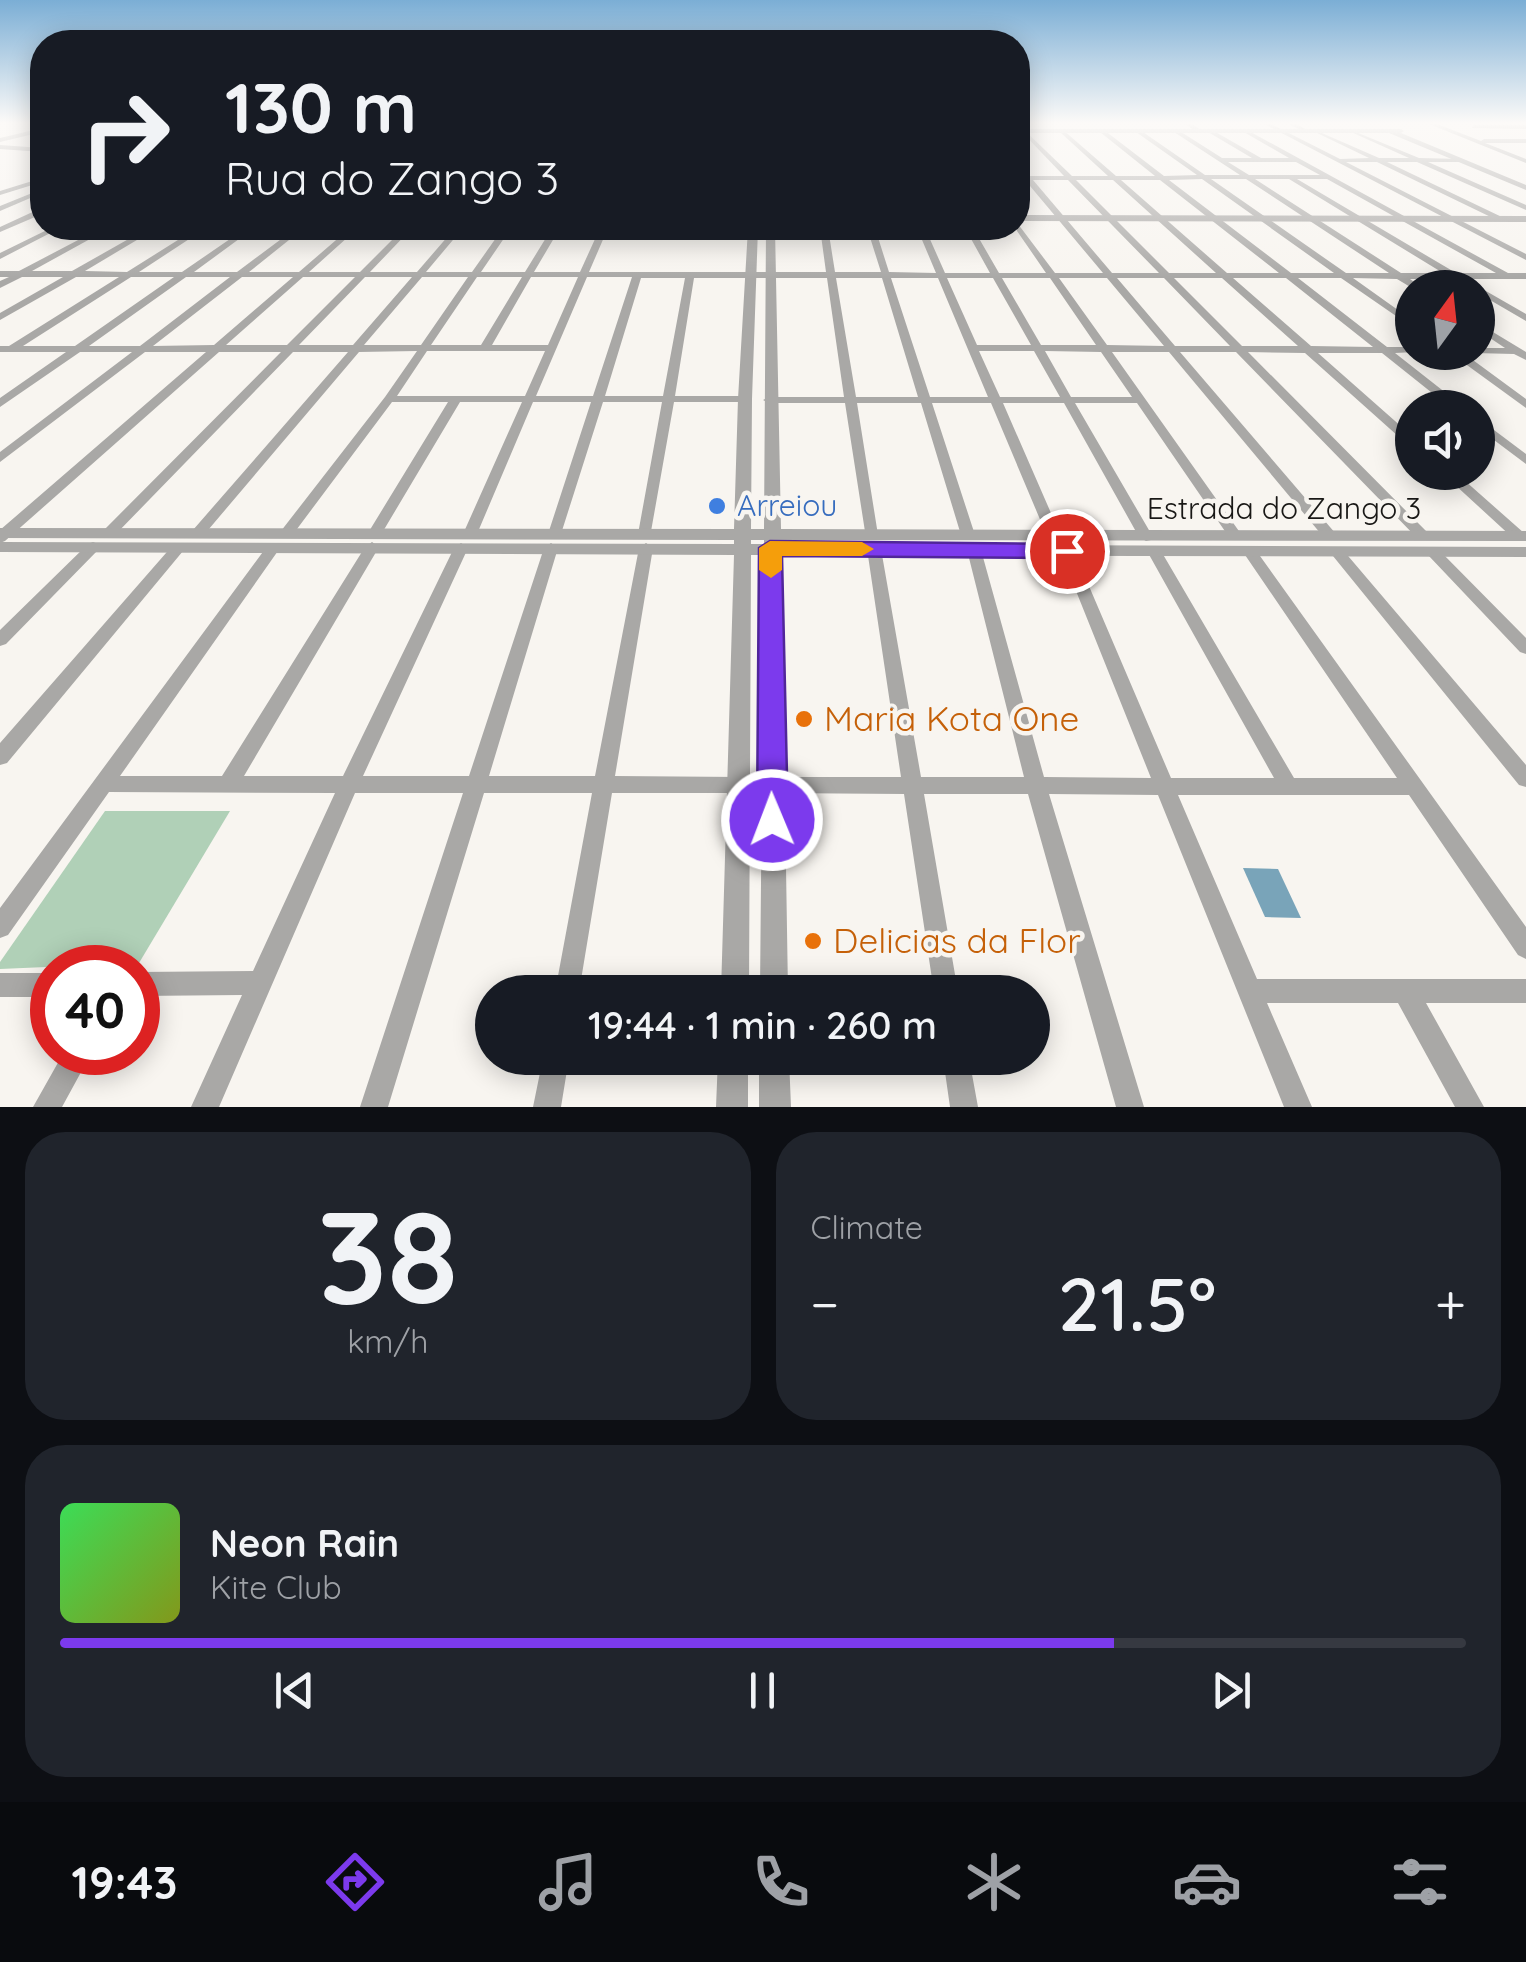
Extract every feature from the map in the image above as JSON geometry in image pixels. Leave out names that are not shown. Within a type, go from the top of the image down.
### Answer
[{"type":"street","points":[[1067,176],[1526,648]]},
{"type":"street","points":[[1113,176],[1395,427]]},
{"type":"street","points":[[1159,176],[1436,390]]},
{"type":"street","points":[[1201,176],[1395,312]]},
{"type":"street","points":[[1242,176],[1395,273]]},
{"type":"street","points":[[1327,176],[1526,286]]},
{"type":"street","points":[[1370,176],[1526,256]]},
{"type":"street","points":[[1411,176],[1502,219]]},
{"type":"street","points":[[1453,176],[1526,208]]},
{"type":"street","points":[[1501,176],[1526,185]]},
{"type":"street","points":[[1288,177],[1445,270]]},
{"type":"street","points":[[1030,178],[1331,178]]},
{"type":"street","points":[[0,193],[30,184]]},
{"type":"street","points":[[1030,187],[1334,545],[1526,779]]},
{"type":"street","points":[[0,213],[30,197]]},
{"type":"street","points":[[0,213],[28,217]]},
{"type":"street","points":[[0,230],[28,217]]},
{"type":"street","points":[[1030,218],[1526,219]]},
{"type":"street","points":[[0,256],[32,240]]},
{"type":"street","points":[[0,285],[84,240]]},
{"type":"street","points":[[0,318],[131,240]]},
{"type":"street","points":[[4,351],[183,240]]},
{"type":"street","points":[[0,404],[233,240]]},
{"type":"street","points":[[0,458],[284,240]]},
{"type":"street","points":[[2,538],[340,240]]},
{"type":"street","points":[[109,533],[396,240]]},
{"type":"street","points":[[198,533],[449,240]]},
{"type":"street","points":[[0,927],[280,541],[389,399],[498,240]]},
{"type":"street","points":[[484,348],[549,240]]},
{"type":"street","points":[[204,1107],[349,784],[465,541],[598,240]]},
{"type":"street","points":[[735,975],[745,399],[753,240]]},
{"type":"street","points":[[771,240],[774,975]]},
{"type":"street","points":[[826,240],[943,975]]},
{"type":"street","points":[[875,240],[971,542],[1036,786],[1130,1107]]},
{"type":"street","points":[[926,240],[1054,536]]},
{"type":"street","points":[[976,240],[1042,349],[1289,787]]},
{"type":"street","points":[[1028,240],[1526,946]]},
{"type":"street","points":[[0,274],[1395,276]]},
{"type":"street","points":[[374,1107],[637,276]]},
{"type":"street","points":[[570,975],[690,276]]},
{"type":"street","points":[[1495,276],[1526,276]]},
{"type":"street","points":[[1495,299],[1526,318]]},
{"type":"street","points":[[1495,336],[1523,353]]},
{"type":"street","points":[[4,351],[552,348]]},
{"type":"street","points":[[972,348],[1395,350]]},
{"type":"street","points":[[1495,352],[1523,353]]},
{"type":"street","points":[[1479,370],[1526,404]]},
{"type":"street","points":[[389,399],[745,399]]},
{"type":"street","points":[[228,784],[456,399]]},
{"type":"street","points":[[769,400],[1140,400]]},
{"type":"street","points":[[1495,435],[1526,460]]},
{"type":"street","points":[[1467,490],[1524,542]]},
{"type":"street","points":[[2,538],[198,533],[280,541]]},
{"type":"street","name":"Estrada do Zango 3","points":[[971,542],[1054,536],[1150,544]]},
{"type":"street","points":[[2,538],[93,547],[178,548],[373,540],[971,542],[1067,551],[1150,544],[1524,542]]},
{"type":"street","points":[[0,640],[93,547]]},
{"type":"street","points":[[0,757],[178,548]]},
{"type":"street","points":[[1067,551],[1298,1107]]},
{"type":"street","points":[[102,784],[740,785]]},
{"type":"street","points":[[772,785],[1414,787]]},
{"type":"street","points":[[160,984],[262,983]]},
{"type":"street","points":[[0,985],[30,984]]},
{"type":"street","points":[[1250,991],[1526,991]]},
{"type":"street","points":[[1406,991],[1470,1107]]},
{"type":"street","points":[[47,1107],[66,1075]]},
{"type":"street","points":[[547,1107],[553,1075]]},
{"type":"street","points":[[732,1107],[733,1075]]},
{"type":"street","points":[[774,1075],[775,1107]]},
{"type":"street","points":[[959,1075],[964,1107]]},
{"type":"green space","points":[[105,811],[230,811],[150,945],[30,945],[30,968],[0,969],[0,962]]},
{"type":"water","points":[[1243,868],[1278,869],[1301,918],[1265,917]]},
{"type":"slow traffic","points":[[771,570],[770,548],[862,549]]},
{"type":"place","name":"Arreiou","points":[[717,506]]},
{"type":"place","name":"Maria Kota One","points":[[804,719]]},
{"type":"place","name":"Delicias da Flor","points":[[813,941]]},
{"type":"route","points":[[772,820],[770,548],[1067,551]]}]
